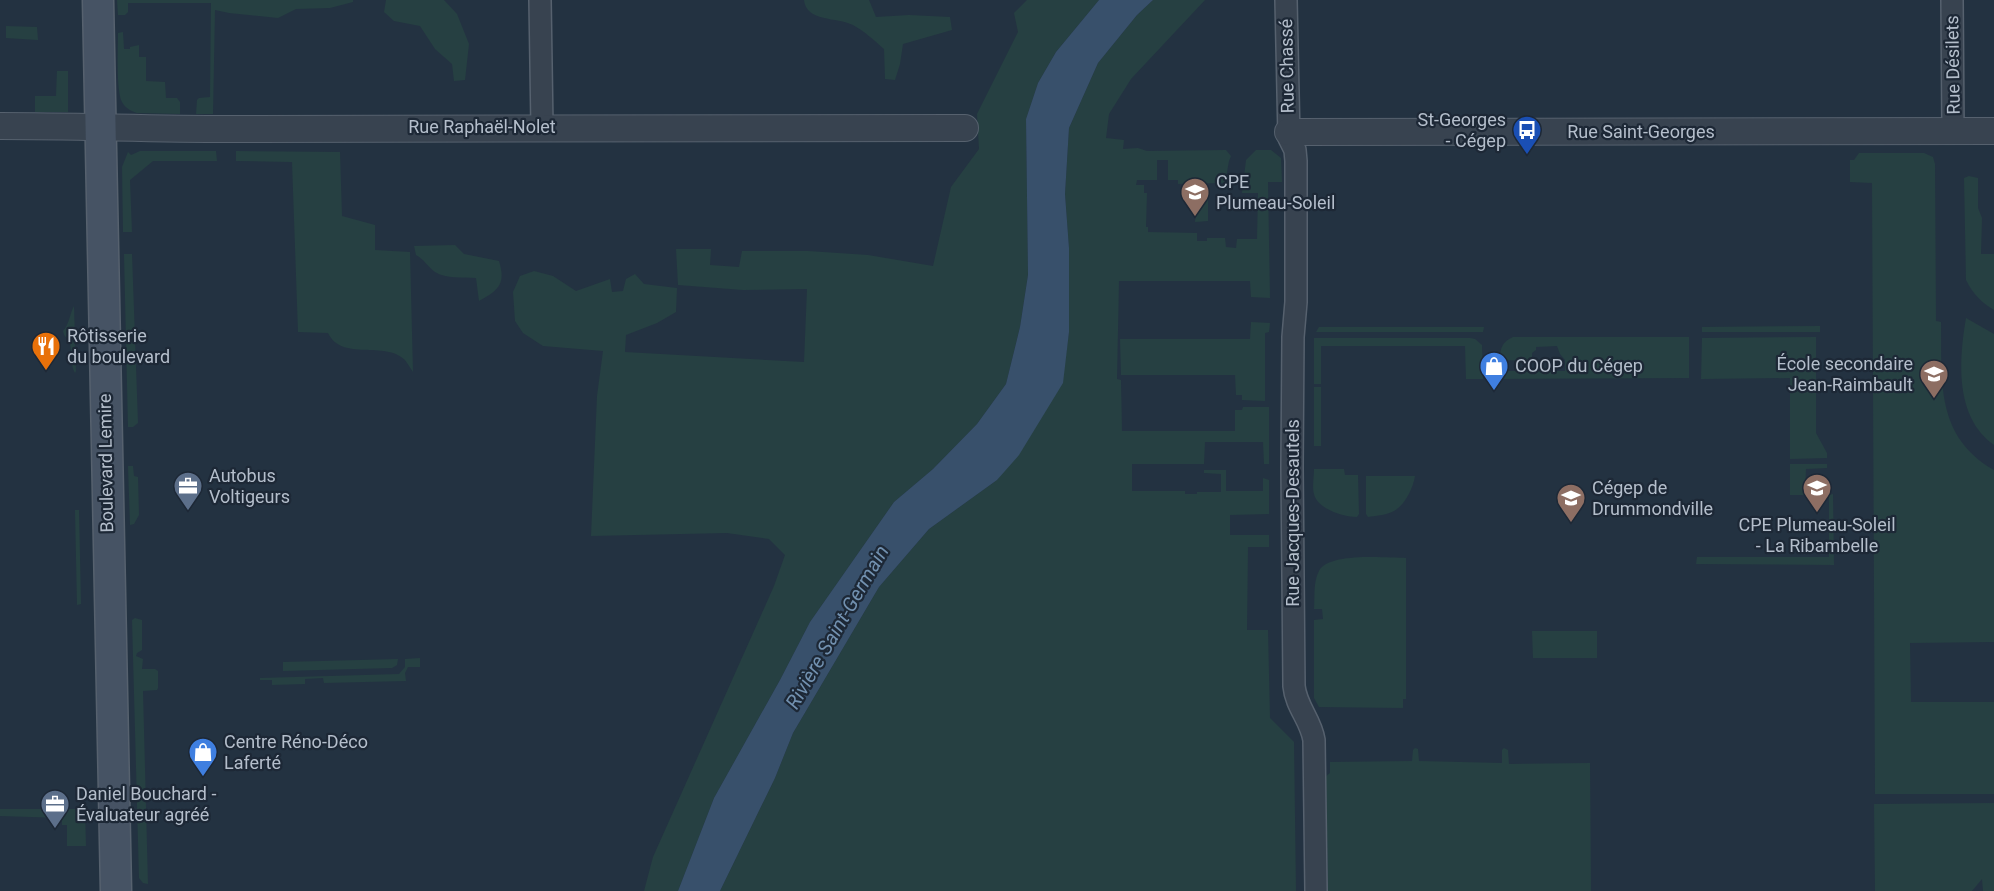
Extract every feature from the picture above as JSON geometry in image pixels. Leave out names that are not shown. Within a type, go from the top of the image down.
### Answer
[{"type":"main road","name":"Boulevard Lemire","points":[[98,0],[116,891]]},
{"type":"street","points":[[540,0],[542,127]]},
{"type":"street","name":"Rue Chassé","points":[[1286,0],[1288,132]]},
{"type":"street","name":"Rue Désilets","points":[[1952,0],[1953,131]]},
{"type":"street","name":"Rue Raphaël-Nolet","points":[[0,126],[225,129],[965,128]]},
{"type":"street","name":"Rue Saint-Georges","points":[[1288,132],[1994,131]]},
{"type":"street","name":"Rue Jacques-Desautels","points":[[1288,132],[1296,160],[1292,494],[1294,686],[1297,704],[1310,726],[1314,740],[1317,891]]},
{"type":"green space","points":[[117,0],[353,0],[353,2],[330,8],[296,9],[278,18],[215,10],[213,114],[196,114],[197,100],[210,97],[211,3],[128,3],[128,12],[125,15],[118,15]]},
{"type":"green space","points":[[386,0],[444,0],[457,14],[469,44],[465,80],[454,81],[452,64],[435,49],[420,26],[394,21],[384,12]]},
{"type":"green space","points":[[804,0],[869,0],[876,17],[909,15],[950,17],[952,30],[903,44],[895,80],[885,79],[884,49],[853,25],[823,18],[810,12]]},
{"type":"green space","points":[[1027,0],[1099,0],[1056,52],[1038,83],[1026,119],[1028,275],[1020,327],[1006,384],[977,424],[933,469],[894,502],[810,622],[714,798],[678,891],[644,891],[653,857],[774,586],[785,555],[769,539],[727,533],[591,536],[597,396],[603,351],[543,346],[523,333],[515,321],[513,292],[520,276],[534,271],[553,276],[576,291],[610,279],[612,292],[623,291],[626,279],[635,274],[644,284],[677,288],[676,312],[657,323],[626,335],[625,352],[804,362],[807,289],[743,290],[678,285],[676,249],[711,249],[710,265],[739,267],[742,251],[808,251],[868,255],[933,266],[951,187],[979,149],[977,114],[1018,32],[1014,13]]},
{"type":"green space","points":[[1153,0],[1205,0],[1131,79],[1109,114],[1106,138],[1124,140],[1123,149],[1226,150],[1231,156],[1225,183],[1178,184],[1178,180],[1168,180],[1168,160],[1157,160],[1157,180],[1137,180],[1136,185],[1144,185],[1144,193],[1147,193],[1146,227],[1148,227],[1148,232],[1197,233],[1197,241],[1207,241],[1207,238],[1225,238],[1226,247],[1236,248],[1237,239],[1257,239],[1258,193],[1242,193],[1246,160],[1256,150],[1271,150],[1281,158],[1282,182],[1268,182],[1270,298],[1251,297],[1250,281],[1119,281],[1117,379],[1121,380],[1122,431],[1235,431],[1235,410],[1242,410],[1243,407],[1269,407],[1269,464],[1264,464],[1263,442],[1205,442],[1204,464],[1132,464],[1132,491],[1185,491],[1185,494],[1221,492],[1221,474],[1204,473],[1204,470],[1226,470],[1226,491],[1263,491],[1263,478],[1269,480],[1269,514],[1230,515],[1230,535],[1269,535],[1269,547],[1248,547],[1247,630],[1268,630],[1270,718],[1294,742],[1296,891],[720,891],[775,778],[793,733],[879,587],[929,529],[997,480],[1062,383],[1069,332],[1069,249],[1065,194],[1069,128],[1098,63],[1137,15]]},
{"type":"green space","points":[[6,26],[37,27],[38,40],[6,38]]},
{"type":"green space","points":[[123,32],[124,49],[139,45],[139,57],[146,57],[146,81],[165,82],[166,98],[177,98],[180,102],[180,114],[137,113],[123,104],[119,88],[118,33]]},
{"type":"green space","points":[[57,71],[68,71],[68,112],[35,112],[35,96],[56,96]]},
{"type":"green space","points":[[140,151],[216,151],[217,161],[153,161],[130,180],[132,232],[123,232],[122,167],[128,152],[131,155]]},
{"type":"green space","points":[[236,151],[340,152],[342,216],[375,225],[375,250],[410,252],[413,372],[405,360],[397,354],[343,347],[335,342],[328,333],[298,332],[292,162],[236,161]]},
{"type":"green space","name":"École secondaire Jean-Raimbault","points":[[1859,153],[1924,153],[1933,157],[1935,164],[1936,321],[1941,322],[1941,365],[1946,405],[1961,441],[1975,456],[1994,470],[1994,642],[1910,643],[1911,702],[1994,702],[1994,794],[1875,794],[1872,183],[1850,182],[1850,160],[1854,160]]},
{"type":"green space","points":[[1969,176],[1978,178],[1978,208],[1982,218],[1981,254],[1994,254],[1994,310],[1978,297],[1966,280],[1964,178]]},
{"type":"green space","points":[[1208,192],[1208,221],[1195,222],[1196,207],[1190,206],[1191,193]]},
{"type":"green space","points":[[455,245],[464,254],[499,261],[502,275],[499,286],[479,301],[476,278],[449,277],[435,272],[416,255],[414,246]]},
{"type":"green space","points":[[124,254],[132,254],[138,423],[133,427],[128,427]]},
{"type":"green space","points":[[74,306],[75,373],[70,344],[63,331]]},
{"type":"green space","points":[[1966,318],[1994,334],[1994,445],[1981,433],[1972,419],[1962,386],[1962,351]]},
{"type":"green space","points":[[1251,322],[1270,323],[1269,332],[1265,333],[1265,401],[1242,400],[1242,395],[1236,395],[1235,375],[1121,375],[1120,339],[1250,339]]},
{"type":"green space","points":[[1820,326],[1820,332],[1702,332],[1702,327]]},
{"type":"green space","points":[[1319,327],[1484,327],[1483,332],[1316,332]]},
{"type":"green space","points":[[1513,337],[1689,337],[1689,378],[1500,379],[1500,371],[1565,371],[1565,360],[1557,346],[1536,347],[1532,353],[1532,361],[1500,360],[1502,346]]},
{"type":"green space","points":[[1816,337],[1816,433],[1827,453],[1827,458],[1790,459],[1790,378],[1701,379],[1702,338]]},
{"type":"green space","points":[[1314,338],[1475,339],[1482,345],[1483,379],[1466,379],[1465,346],[1321,346],[1321,384],[1314,384]]},
{"type":"green space","points":[[1314,387],[1321,387],[1321,446],[1314,446]]},
{"type":"green space","points":[[1790,464],[1827,464],[1827,468],[1806,469],[1805,495],[1790,495]]},
{"type":"green space","points":[[128,466],[133,466],[134,476],[138,477],[139,515],[134,524],[130,525]]},
{"type":"green space","points":[[1314,469],[1344,469],[1345,475],[1358,475],[1359,514],[1357,517],[1338,514],[1320,504],[1313,491]]},
{"type":"green space","points":[[1366,476],[1415,476],[1410,492],[1396,510],[1368,517],[1366,514]]},
{"type":"green space","points":[[1833,494],[1834,565],[1696,564],[1697,557],[1829,557],[1829,495]]},
{"type":"green space","points":[[75,510],[79,510],[81,604],[77,605]]},
{"type":"green space","points":[[1359,557],[1406,558],[1406,699],[1403,699],[1403,708],[1319,707],[1314,698],[1314,620],[1323,619],[1322,609],[1314,609],[1315,585],[1319,571],[1334,561]]},
{"type":"green space","points":[[135,618],[142,620],[142,650],[136,656],[143,659],[142,669],[158,671],[157,690],[143,691],[148,884],[143,883],[139,878],[132,620]]},
{"type":"green space","points":[[1532,631],[1597,631],[1597,658],[1533,658]]},
{"type":"green space","points":[[420,658],[420,667],[408,667],[405,673],[406,681],[324,683],[323,678],[305,679],[305,684],[272,685],[272,680],[260,680],[260,678],[399,674],[405,667],[405,659]]},
{"type":"green space","points":[[398,659],[397,665],[392,668],[283,671],[283,662]]},
{"type":"green space","points":[[1415,748],[1418,749],[1419,761],[1502,763],[1504,748],[1508,750],[1509,764],[1590,763],[1591,891],[1328,891],[1326,776],[1330,773],[1330,762],[1412,761]]},
{"type":"green space","points":[[1994,803],[1994,891],[1983,891],[1982,879],[1972,891],[1875,891],[1874,804]]},
{"type":"green space","points":[[0,809],[85,809],[86,846],[67,846],[67,825],[62,825],[62,818],[0,816]]},
{"type":"water","name":"Rivière Saint-Germain","points":[[1099,0],[1153,0],[1137,15],[1098,63],[1069,128],[1065,194],[1069,248],[1069,332],[1063,383],[1019,455],[997,480],[929,529],[879,587],[793,733],[775,778],[720,891],[678,891],[714,798],[810,622],[894,502],[933,469],[977,424],[1006,384],[1020,327],[1028,275],[1026,119],[1038,83],[1056,52]]},
{"type":"place","name":"St-Georges - Cégep","points":[[1527,156]]},
{"type":"place","name":"CPE Plumeau-Soleil","points":[[1195,218]]},
{"type":"place","name":"Rôtisserie du boulevard","points":[[46,372]]},
{"type":"place","name":"COOP du Cégep","points":[[1494,392]]},
{"type":"place","name":"École secondaire Jean-Raimbault","points":[[1934,400]]},
{"type":"place","name":"Autobus Voltigeurs","points":[[188,512]]},
{"type":"place","name":"CPE Plumeau-Soleil - La Ribambelle","points":[[1817,514]]},
{"type":"place","name":"Cégep de Drummondville","points":[[1571,524]]},
{"type":"place","name":"Centre Réno-Déco Laferté","points":[[203,778]]},
{"type":"place","name":"Daniel Bouchard - Évaluateur agréé","points":[[55,830]]}]
